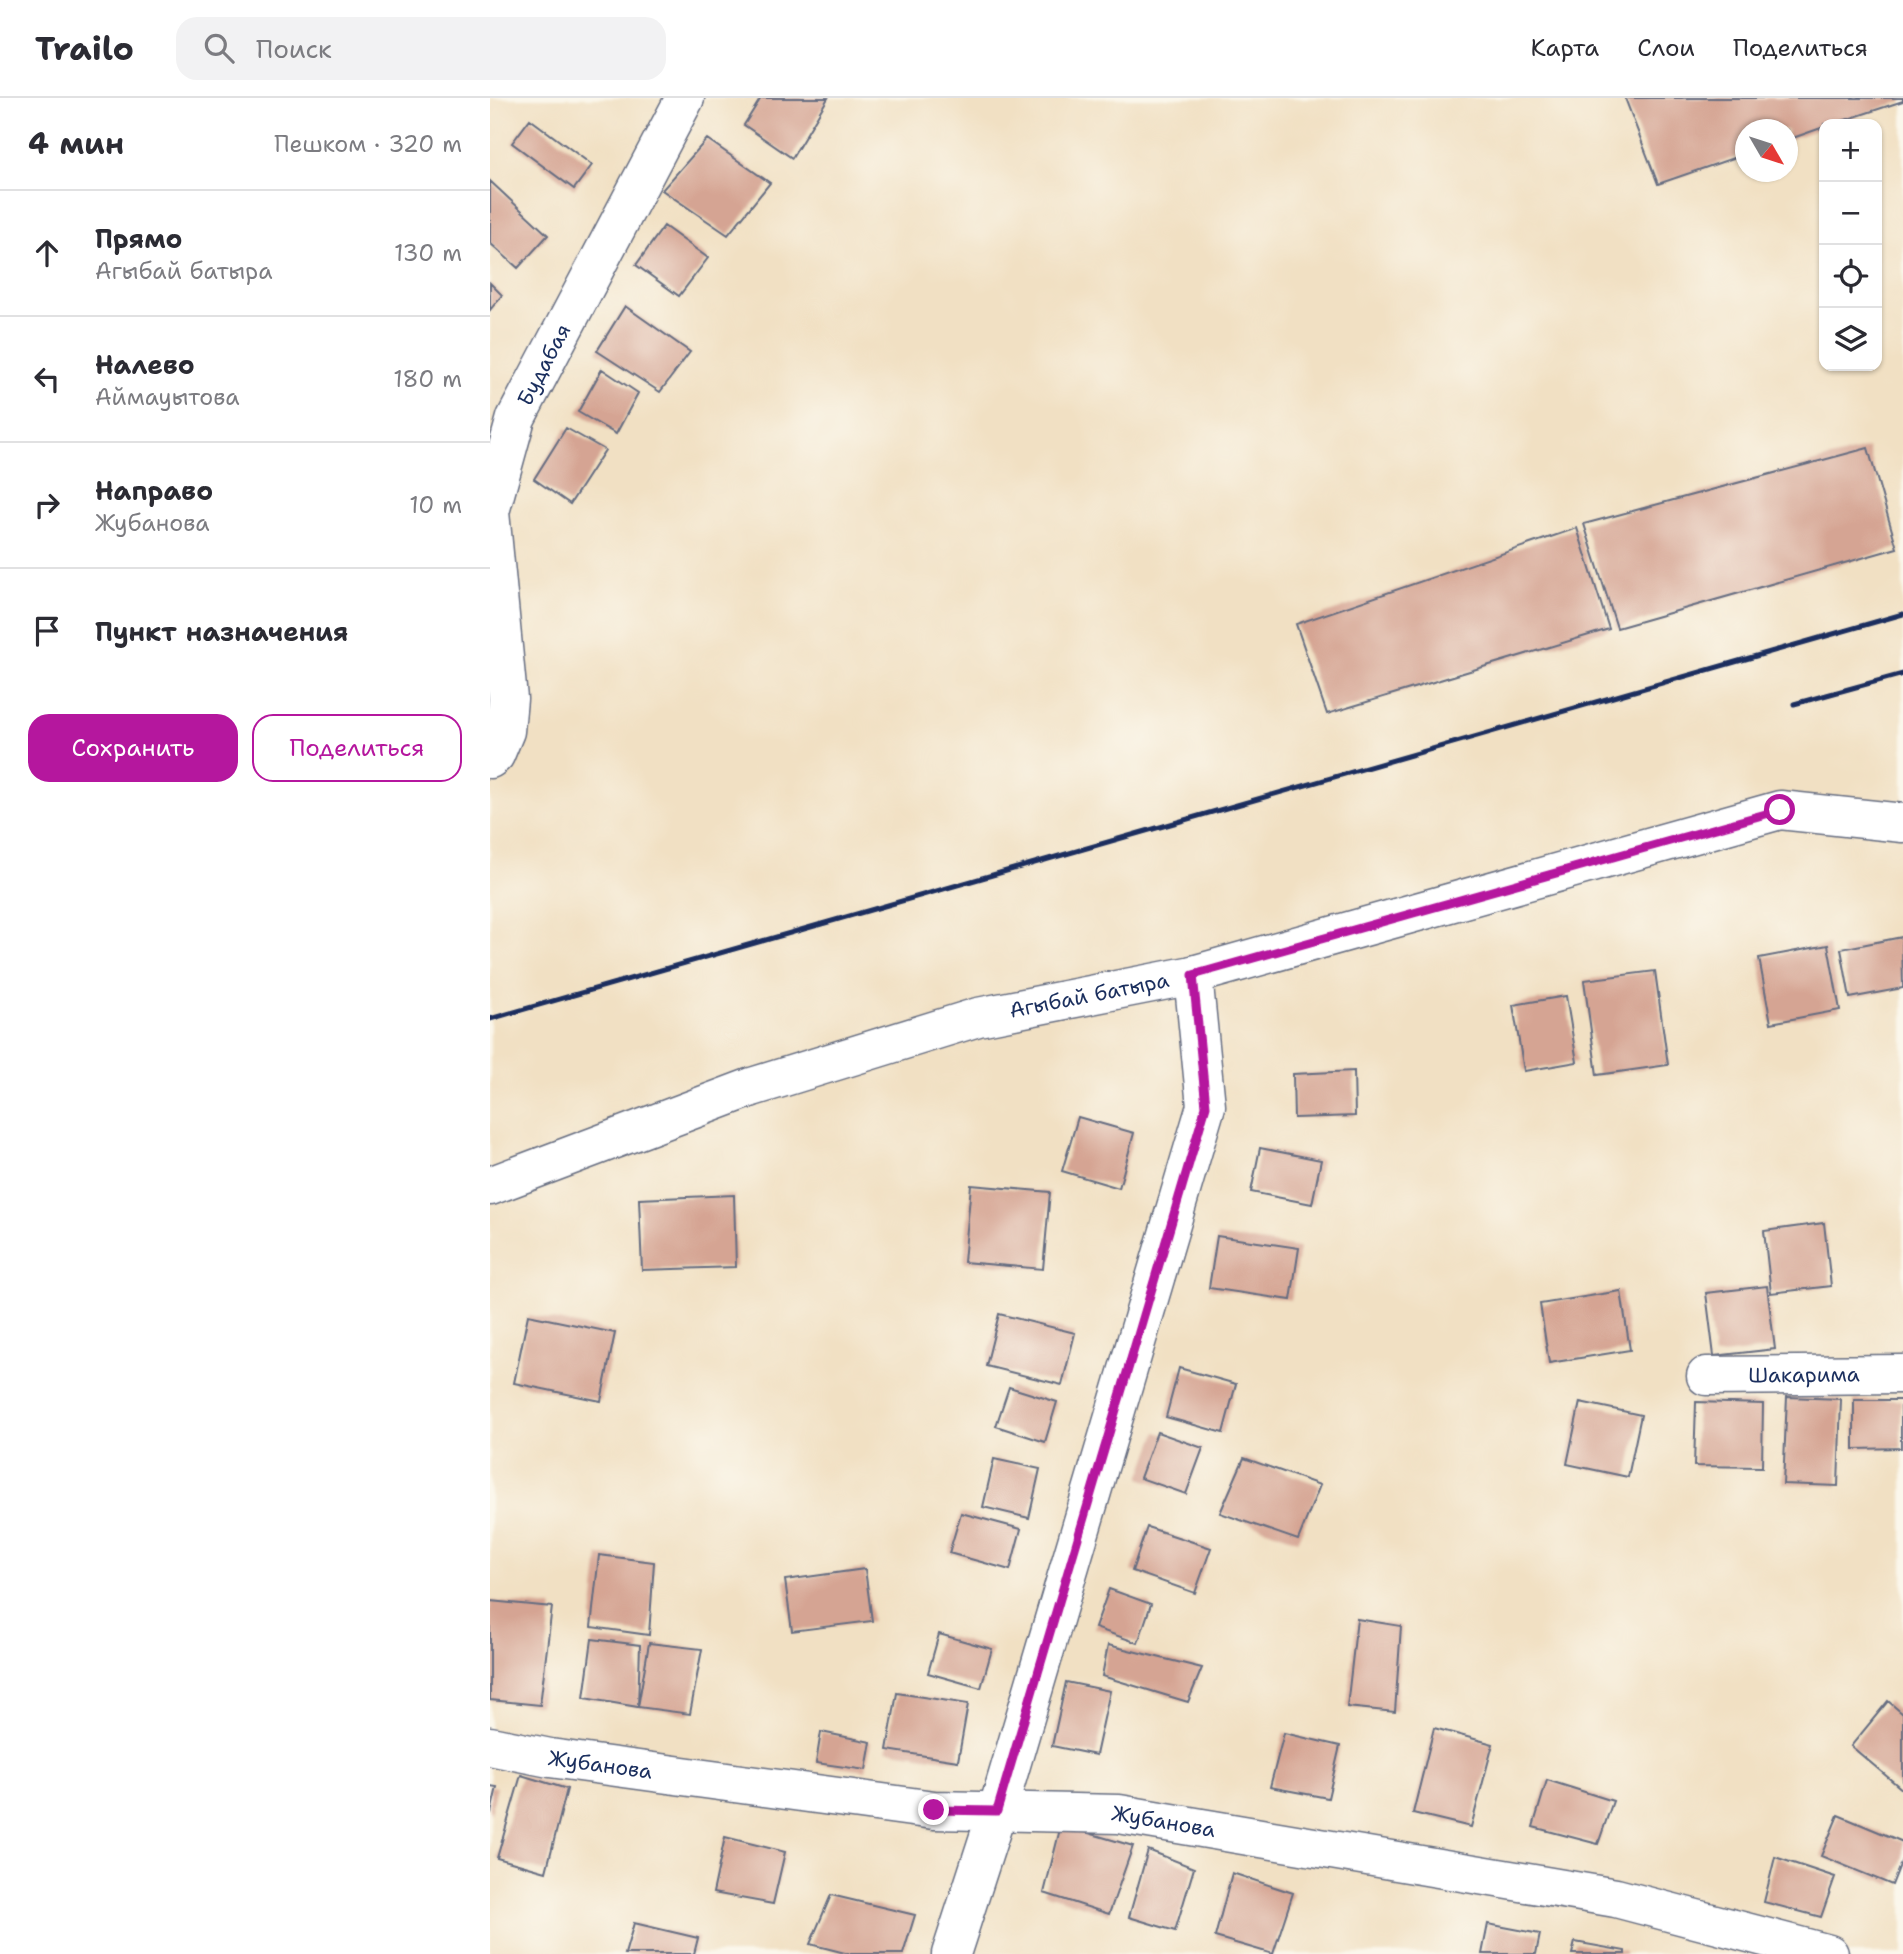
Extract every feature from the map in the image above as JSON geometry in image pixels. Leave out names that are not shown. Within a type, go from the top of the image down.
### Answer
[{"type":"street","name":"Будабая","points":[[490,759],[495,755],[505,731],[508,699],[490,512],[516,418],[685,98]]},
{"type":"street","name":"Агыбай батыра","points":[[490,1186],[752,1087],[978,1017],[1193,975],[1780,810],[1903,823]]},
{"type":"street","points":[[951,1954],[997,1811],[1206,1106],[1193,975]]},
{"type":"street","name":"Шакарима","points":[[1706,1376],[1903,1374]]},
{"type":"street","name":"Жубанова","points":[[490,1746],[550,1758],[934,1810],[1119,1814],[1616,1898],[1829,1954]]},
{"type":"building","points":[[761,98],[828,98],[792,158],[744,125]]},
{"type":"building","points":[[1625,98],[1903,98],[1903,101],[1848,119],[1819,119],[1819,129],[1798,136],[1798,119],[1735,119],[1735,157],[1658,184]]},
{"type":"building","points":[[530,119],[592,165],[574,189],[512,143]]},
{"type":"building","points":[[707,139],[770,183],[728,235],[662,190]]},
{"type":"building","points":[[490,181],[548,235],[518,268],[490,243]]},
{"type":"building","points":[[664,226],[708,258],[679,296],[636,265]]},
{"type":"building","points":[[490,283],[502,295],[490,310]]},
{"type":"building","points":[[625,306],[690,352],[660,392],[597,351]]},
{"type":"building","points":[[602,369],[638,393],[616,434],[578,412]]},
{"type":"building","points":[[566,428],[605,450],[570,504],[534,479]]},
{"type":"building","points":[[1868,448],[1897,548],[1617,628],[1584,524]]},
{"type":"building","points":[[1577,528],[1609,629],[1327,714],[1296,624]]},
{"type":"building","points":[[1902,937],[1903,988],[1850,998],[1841,949]]},
{"type":"building","points":[[1828,945],[1840,1010],[1771,1023],[1759,958]]},
{"type":"building","points":[[1655,971],[1668,1065],[1597,1075],[1584,980]]},
{"type":"building","points":[[1566,996],[1577,1062],[1524,1071],[1513,1005]]},
{"type":"building","points":[[1354,1071],[1355,1116],[1294,1118],[1293,1074]]},
{"type":"building","points":[[1078,1117],[1134,1133],[1119,1188],[1062,1171]]},
{"type":"building","points":[[1260,1148],[1321,1160],[1312,1204],[1251,1192]]},
{"type":"building","points":[[971,1185],[1050,1192],[1043,1269],[964,1262]]},
{"type":"building","points":[[734,1195],[736,1267],[642,1270],[639,1199]]},
{"type":"building","points":[[1824,1223],[1831,1286],[1771,1293],[1764,1231]]},
{"type":"building","points":[[1217,1236],[1299,1248],[1291,1300],[1209,1288]]},
{"type":"building","points":[[1767,1286],[1775,1349],[1714,1356],[1706,1293]]},
{"type":"building","points":[[1621,1291],[1630,1350],[1549,1363],[1540,1304]]},
{"type":"building","points":[[999,1314],[1075,1333],[1062,1385],[986,1366]]},
{"type":"building","points":[[528,1315],[615,1333],[601,1401],[514,1383]]},
{"type":"building","points":[[1179,1368],[1236,1384],[1223,1433],[1166,1417]]},
{"type":"building","points":[[1009,1387],[1057,1402],[1045,1442],[996,1426]]},
{"type":"building","points":[[1787,1397],[1841,1399],[1838,1486],[1783,1484]]},
{"type":"building","points":[[1854,1400],[1901,1400],[1901,1448],[1854,1449]]},
{"type":"building","points":[[1580,1402],[1641,1415],[1628,1477],[1567,1464]]},
{"type":"building","points":[[1696,1402],[1763,1404],[1762,1467],[1694,1466]]},
{"type":"building","points":[[1157,1432],[1203,1448],[1186,1494],[1140,1478]]},
{"type":"building","points":[[1244,1458],[1320,1485],[1298,1540],[1220,1513]]},
{"type":"building","points":[[994,1459],[1040,1469],[1029,1518],[983,1507]]},
{"type":"building","points":[[961,1513],[1021,1529],[1010,1570],[949,1553]]},
{"type":"building","points":[[1147,1527],[1211,1548],[1195,1593],[1132,1571]]},
{"type":"building","points":[[599,1555],[654,1562],[649,1635],[591,1627]]},
{"type":"building","points":[[865,1569],[872,1621],[792,1631],[785,1580]]},
{"type":"building","points":[[1109,1589],[1151,1604],[1138,1643],[1095,1628]]},
{"type":"building","points":[[490,1601],[552,1607],[540,1705],[490,1700]]},
{"type":"building","points":[[1357,1619],[1401,1626],[1395,1712],[1347,1707]]},
{"type":"building","points":[[939,1634],[992,1649],[981,1688],[928,1673]]},
{"type":"building","points":[[592,1639],[640,1645],[638,1707],[584,1698]]},
{"type":"building","points":[[649,1643],[702,1649],[690,1714],[638,1707]]},
{"type":"building","points":[[1108,1645],[1202,1668],[1188,1702],[1102,1676]]},
{"type":"building","points":[[1066,1682],[1110,1691],[1096,1755],[1052,1746]]},
{"type":"building","points":[[897,1693],[968,1704],[958,1761],[887,1750]]},
{"type":"building","points":[[1888,1701],[1903,1714],[1903,1790],[1851,1746]]},
{"type":"building","points":[[1434,1728],[1493,1744],[1471,1827],[1413,1813]]},
{"type":"building","points":[[821,1732],[871,1742],[866,1770],[816,1763]]},
{"type":"building","points":[[1284,1733],[1340,1746],[1328,1798],[1270,1787]]},
{"type":"building","points":[[521,1775],[567,1789],[546,1872],[497,1858]]},
{"type":"building","points":[[1547,1780],[1613,1801],[1598,1844],[1533,1827]]},
{"type":"building","points":[[490,1786],[497,1787],[491,1813],[490,1813]]},
{"type":"building","points":[[1838,1815],[1903,1842],[1903,1857],[1892,1885],[1821,1856]]},
{"type":"building","points":[[1061,1825],[1133,1846],[1109,1914],[1044,1893]]},
{"type":"building","points":[[725,1837],[785,1852],[773,1904],[713,1893]]},
{"type":"building","points":[[1148,1850],[1194,1868],[1175,1931],[1129,1917]]},
{"type":"building","points":[[1775,1857],[1835,1877],[1821,1917],[1764,1902]]},
{"type":"building","points":[[1232,1873],[1293,1893],[1273,1954],[1215,1937]]},
{"type":"building","points":[[831,1895],[915,1915],[903,1954],[849,1954],[810,1944]]},
{"type":"building","points":[[634,1923],[698,1938],[694,1954],[625,1954]]},
{"type":"building","points":[[1488,1924],[1540,1934],[1536,1954],[1482,1954]]},
{"type":"building","points":[[1575,1942],[1625,1951],[1625,1954],[1572,1954]]},
{"type":"railway","points":[[490,1019],[1903,614]]},
{"type":"railway","points":[[1794,704],[1903,674]]},
{"type":"route","points":[[934,1810],[997,1811],[1206,1106],[1193,975],[1780,810]]}]
